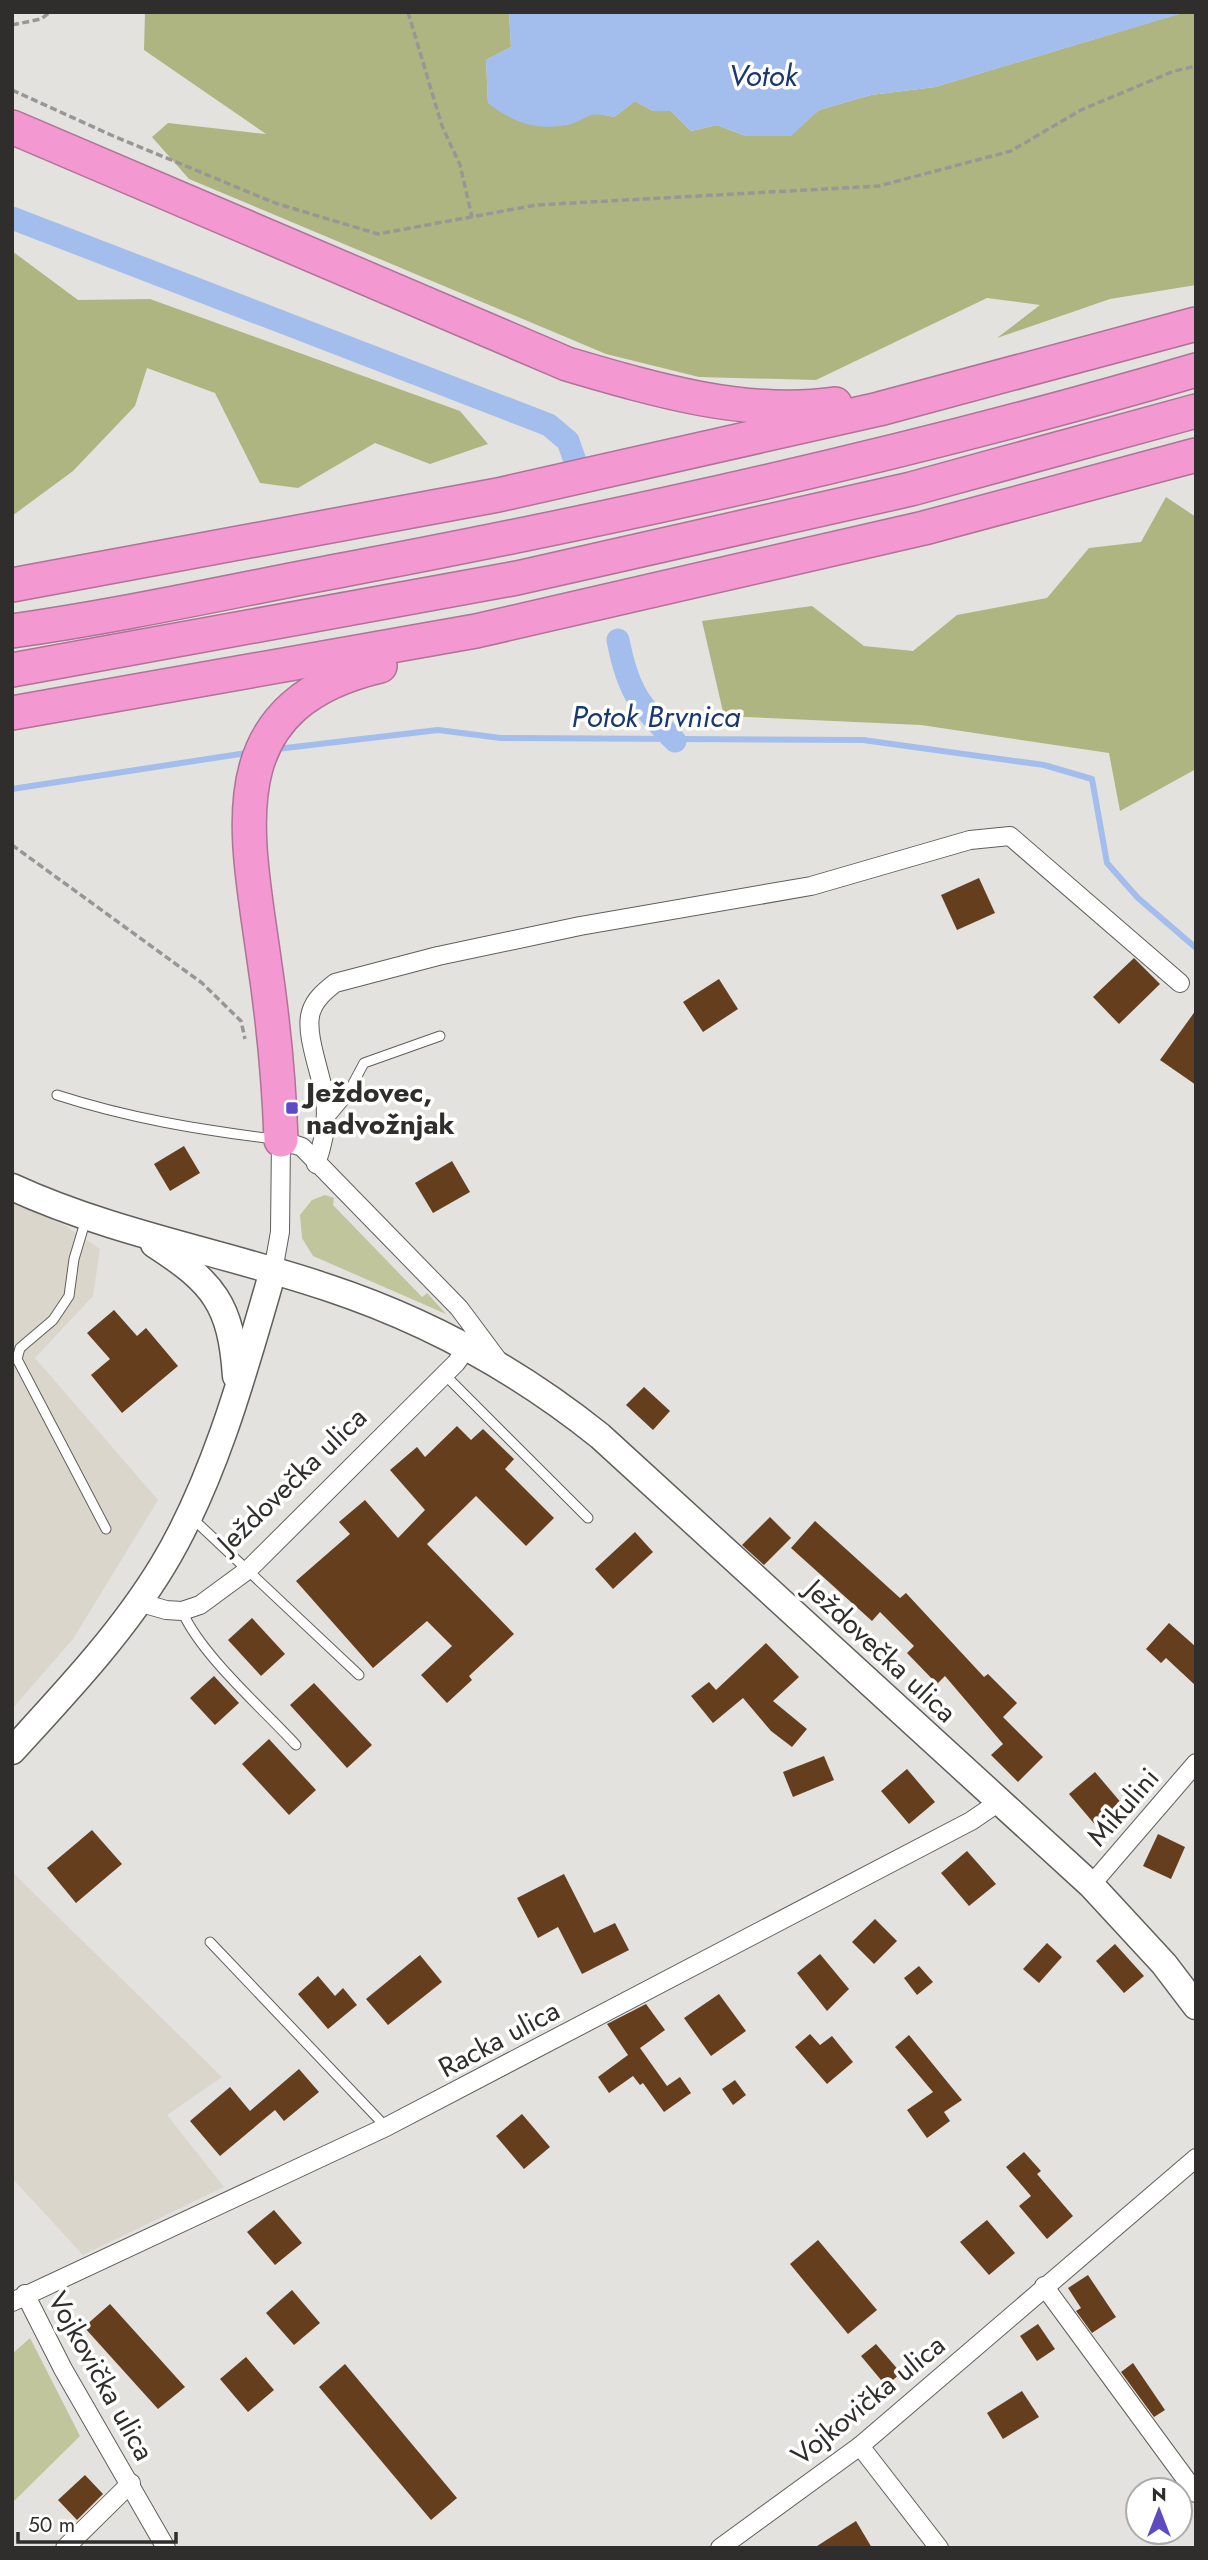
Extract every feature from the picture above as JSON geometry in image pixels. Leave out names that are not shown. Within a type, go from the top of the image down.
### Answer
[{"type":"highway","points":[[12,127],[566,364],[632,383],[742,405],[819,406],[962,388]]},
{"type":"highway","points":[[12,585],[498,495],[962,388],[1196,324]]},
{"type":"highway","points":[[12,631],[496,541],[730,490],[1088,401],[1196,370]]},
{"type":"highway","points":[[12,670],[544,572],[911,489],[1196,411]]},
{"type":"highway","points":[[12,713],[476,631],[910,531],[1196,455]]},
{"type":"highway","points":[[281,1140],[276,1049],[249,847],[247,811],[251,781],[267,740],[280,721],[314,689],[331,681],[445,651],[476,631]]},
{"type":"main road","name":"Ježdovečka ulica","points":[[12,1187],[87,1217],[273,1271],[363,1301],[501,1365],[552,1397],[600,1436],[1091,1885],[1164,1964],[1196,2007]]},
{"type":"main road","points":[[132,1231],[172,1256],[216,1294],[230,1328],[237,1384]]},
{"type":"main road","name":"Ježdovečka ulica","points":[[12,1751],[80,1676],[163,1566],[190,1516],[237,1384],[273,1271]]},
{"type":"street","points":[[316,1164],[326,1121],[310,1030],[310,1013],[322,993],[335,984],[439,956],[580,926],[810,886],[970,840],[1010,836],[1180,983]]},
{"type":"street","name":"Ježdovečka ulica","points":[[281,1140],[302,1147],[459,1308],[501,1365]]},
{"type":"street","points":[[273,1271],[280,1232],[281,1140]]},
{"type":"street","name":"Ježdovečka ulica","points":[[182,1611],[200,1605],[249,1569],[467,1348]]},
{"type":"street","points":[[138,1602],[166,1611],[182,1611]]},
{"type":"street","name":"Mikulini","points":[[1091,1885],[1196,1763]]},
{"type":"street","name":"Racka ulica","points":[[19,2298],[386,2127],[971,1821],[999,1802]]},
{"type":"street","name":"Vojkovička ulica","points":[[720,2548],[860,2446],[1196,2158]]},
{"type":"street","points":[[1044,2286],[1196,2493]]},
{"type":"street","name":"Vojkovička ulica","points":[[19,2298],[131,2483],[166,2548]]},
{"type":"street","points":[[860,2446],[939,2548]]},
{"type":"street","name":"Vojkovička ulica","points":[[65,2548],[131,2483]]},
{"type":"lane","points":[[326,1121],[338,1109],[364,1063],[440,1036]]},
{"type":"lane","points":[[57,1095],[111,1112],[206,1131],[281,1140]]},
{"type":"lane","points":[[87,1217],[74,1259],[69,1296],[52,1320],[20,1348],[17,1359],[106,1529]]},
{"type":"lane","points":[[444,1374],[588,1518]]},
{"type":"lane","points":[[190,1516],[359,1675]]},
{"type":"lane","points":[[182,1611],[188,1625],[210,1651],[296,1745]]},
{"type":"lane","points":[[210,1942],[386,2127]]},
{"type":"path","points":[[12,25],[41,19],[50,12]]},
{"type":"path","points":[[408,12],[442,126],[460,165],[472,217]]},
{"type":"path","points":[[12,90],[111,135],[275,203],[378,234],[536,205],[879,186],[1011,151],[1081,110],[1174,71],[1196,65]]},
{"type":"path","points":[[12,845],[202,983],[241,1021],[248,1048]]},
{"type":"shaded area","points":[[12,1203],[64,1225],[100,1249],[93,1296],[35,1358],[158,1500],[73,1639],[12,1709]]},
{"type":"shaded area","points":[[12,1872],[222,2077],[167,2115],[224,2187],[83,2255],[12,2178]]},
{"type":"green space","points":[[145,12],[509,12],[511,47],[486,60],[488,103],[567,125],[592,112],[614,117],[635,101],[653,111],[671,111],[691,131],[717,125],[746,136],[790,136],[819,110],[871,95],[935,87],[1185,12],[1196,12],[1196,285],[1110,299],[997,338],[1040,305],[987,298],[816,380],[699,377],[606,354],[189,179],[152,137],[168,123],[266,134],[144,50]]},
{"type":"green space","points":[[12,251],[78,300],[150,299],[460,411],[488,444],[430,464],[375,443],[298,488],[260,483],[215,393],[147,368],[135,406],[73,471],[12,516]]},
{"type":"green space","points":[[1166,497],[1196,517],[1196,769],[1120,811],[1109,753],[921,725],[724,716],[702,621],[812,606],[864,646],[913,651],[957,615],[1047,598],[1089,548],[1141,542]]},
{"type":"green space","points":[[325,1195],[334,1198],[333,1205],[422,1297],[427,1293],[446,1314],[313,1256],[302,1238],[300,1215],[312,1200]]},
{"type":"green space","points":[[30,2338],[80,2436],[12,2503],[12,2354]]},
{"type":"water","name":"Votok","points":[[509,12],[1186,12],[935,87],[871,95],[819,110],[791,136],[746,136],[717,125],[691,131],[671,111],[653,111],[635,101],[614,117],[591,115],[574,123],[555,127],[524,123],[506,115],[488,103],[486,60],[511,47]]},
{"type":"building","points":[[979,878],[995,913],[957,930],[941,895]]},
{"type":"building","points":[[1134,958],[1160,984],[1119,1024],[1093,997]]},
{"type":"building","points":[[719,979],[738,1009],[703,1032],[683,1002]]},
{"type":"building","points":[[1196,1010],[1196,1085],[1160,1060]]},
{"type":"building","points":[[184,1146],[200,1173],[170,1191],[154,1164]]},
{"type":"building","points":[[452,1161],[470,1192],[433,1213],[415,1183]]},
{"type":"building","points":[[114,1310],[137,1336],[146,1328],[178,1366],[122,1413],[91,1375],[110,1359],[87,1333]]},
{"type":"building","points":[[644,1387],[670,1411],[653,1430],[626,1405]]},
{"type":"building","points":[[457,1426],[471,1440],[483,1429],[514,1459],[505,1469],[554,1518],[526,1546],[476,1496],[427,1544],[514,1634],[469,1676],[472,1680],[447,1703],[421,1675],[452,1646],[427,1621],[373,1668],[296,1581],[350,1534],[339,1522],[365,1500],[398,1538],[425,1510],[390,1470],[417,1447],[425,1457]]},
{"type":"building","points":[[770,1517],[791,1538],[764,1565],[742,1545]]},
{"type":"building","points":[[815,1521],[900,1598],[906,1593],[984,1677],[988,1674],[1017,1703],[1003,1717],[1043,1757],[1018,1782],[991,1755],[1003,1744],[945,1676],[937,1684],[907,1653],[914,1646],[880,1612],[872,1621],[791,1548]]},
{"type":"building","points":[[635,1532],[653,1552],[613,1589],[595,1569]]},
{"type":"building","points":[[252,1618],[285,1654],[261,1676],[228,1640]]},
{"type":"building","points":[[1169,1623],[1196,1647],[1196,1686],[1166,1658],[1161,1663],[1146,1649]]},
{"type":"building","points":[[766,1643],[799,1677],[773,1701],[807,1729],[792,1747],[771,1731],[743,1698],[713,1723],[691,1696],[709,1682],[716,1690]]},
{"type":"building","points":[[214,1676],[239,1703],[215,1725],[190,1698]]},
{"type":"building","points":[[314,1683],[372,1745],[347,1768],[290,1705]]},
{"type":"building","points":[[269,1739],[316,1790],[289,1815],[242,1764]]},
{"type":"building","points":[[824,1756],[834,1780],[793,1797],[783,1772]]},
{"type":"building","points":[[907,1769],[935,1802],[909,1824],[881,1791]]},
{"type":"building","points":[[1095,1772],[1123,1805],[1097,1827],[1069,1794]]},
{"type":"building","points":[[92,1830],[122,1864],[76,1903],[47,1868]]},
{"type":"building","points":[[1158,1834],[1185,1847],[1171,1879],[1143,1866]]},
{"type":"building","points":[[967,1851],[996,1884],[969,1906],[941,1873]]},
{"type":"building","points":[[564,1874],[594,1933],[615,1923],[629,1950],[582,1974],[558,1927],[538,1938],[517,1898]]},
{"type":"building","points":[[875,1919],[897,1941],[874,1964],[852,1942]]},
{"type":"building","points":[[1047,1943],[1062,1957],[1039,1983],[1023,1969]]},
{"type":"building","points":[[1115,1944],[1144,1976],[1124,1993],[1096,1961]]},
{"type":"building","points":[[820,1954],[849,1989],[827,2011],[797,1973]]},
{"type":"building","points":[[420,1955],[442,1982],[388,2025],[366,1999]]},
{"type":"building","points":[[919,1966],[933,1982],[917,1995],[904,1978]]},
{"type":"building","points":[[318,1976],[335,1996],[343,1988],[357,2005],[328,2029],[298,1994]]},
{"type":"building","points":[[719,1994],[746,2031],[711,2056],[684,2018]]},
{"type":"building","points":[[646,2004],[665,2030],[640,2048],[667,2086],[680,2077],[691,2093],[664,2112],[643,2083],[640,2085],[633,2076],[609,2093],[598,2077],[628,2055],[607,2024]]},
{"type":"building","points":[[810,2034],[820,2045],[832,2036],[853,2062],[827,2084],[795,2047]]},
{"type":"building","points":[[909,2035],[962,2100],[944,2112],[950,2121],[927,2138],[907,2110],[933,2092],[895,2047]]},
{"type":"building","points":[[299,2069],[319,2092],[284,2121],[275,2110],[220,2156],[190,2121],[230,2087],[250,2111]]},
{"type":"building","points":[[735,2080],[746,2095],[733,2105],[722,2089]]},
{"type":"building","points":[[522,2114],[550,2147],[524,2169],[496,2136]]},
{"type":"building","points":[[1024,2152],[1041,2171],[1037,2174],[1073,2216],[1047,2239],[1019,2206],[1031,2196],[1006,2167]]},
{"type":"building","points":[[274,2210],[302,2243],[275,2265],[247,2232]]},
{"type":"building","points":[[987,2220],[1015,2253],[989,2275],[960,2242]]},
{"type":"building","points":[[818,2240],[877,2310],[848,2334],[790,2264]]},
{"type":"building","points":[[1088,2275],[1116,2317],[1092,2333],[1076,2311],[1081,2308],[1068,2288]]},
{"type":"building","points":[[292,2290],[320,2323],[294,2345],[266,2313]]},
{"type":"building","points":[[110,2304],[185,2387],[158,2409],[84,2327]]},
{"type":"building","points":[[1038,2324],[1055,2349],[1037,2361],[1020,2336]]},
{"type":"building","points":[[876,2344],[901,2373],[886,2386],[861,2356]]},
{"type":"building","points":[[246,2357],[274,2390],[248,2412],[220,2379]]},
{"type":"building","points":[[1133,2363],[1165,2410],[1154,2417],[1121,2372]]},
{"type":"building","points":[[345,2364],[457,2498],[431,2520],[319,2387]]},
{"type":"building","points":[[1022,2391],[1039,2417],[1003,2439],[987,2413]]},
{"type":"building","points":[[85,2475],[103,2494],[77,2520],[58,2500]]},
{"type":"building","points":[[856,2521],[872,2548],[814,2548]]},
{"type":"waterway","points":[[12,218],[549,425],[568,441],[575,461]]},
{"type":"waterway","points":[[618,640],[626,673],[637,696],[675,741]]},
{"type":"waterway","name":"Potok Brvnica","points":[[277,749],[438,730],[501,738],[863,740],[1044,765],[1092,779],[1107,863],[1138,898],[1196,948]]},
{"type":"waterway","name":"Potok Brvnica","points":[[12,789],[253,752]]},
{"type":"place","name":"Ježdovec, nadvožnjak","points":[[292,1108]]}]
